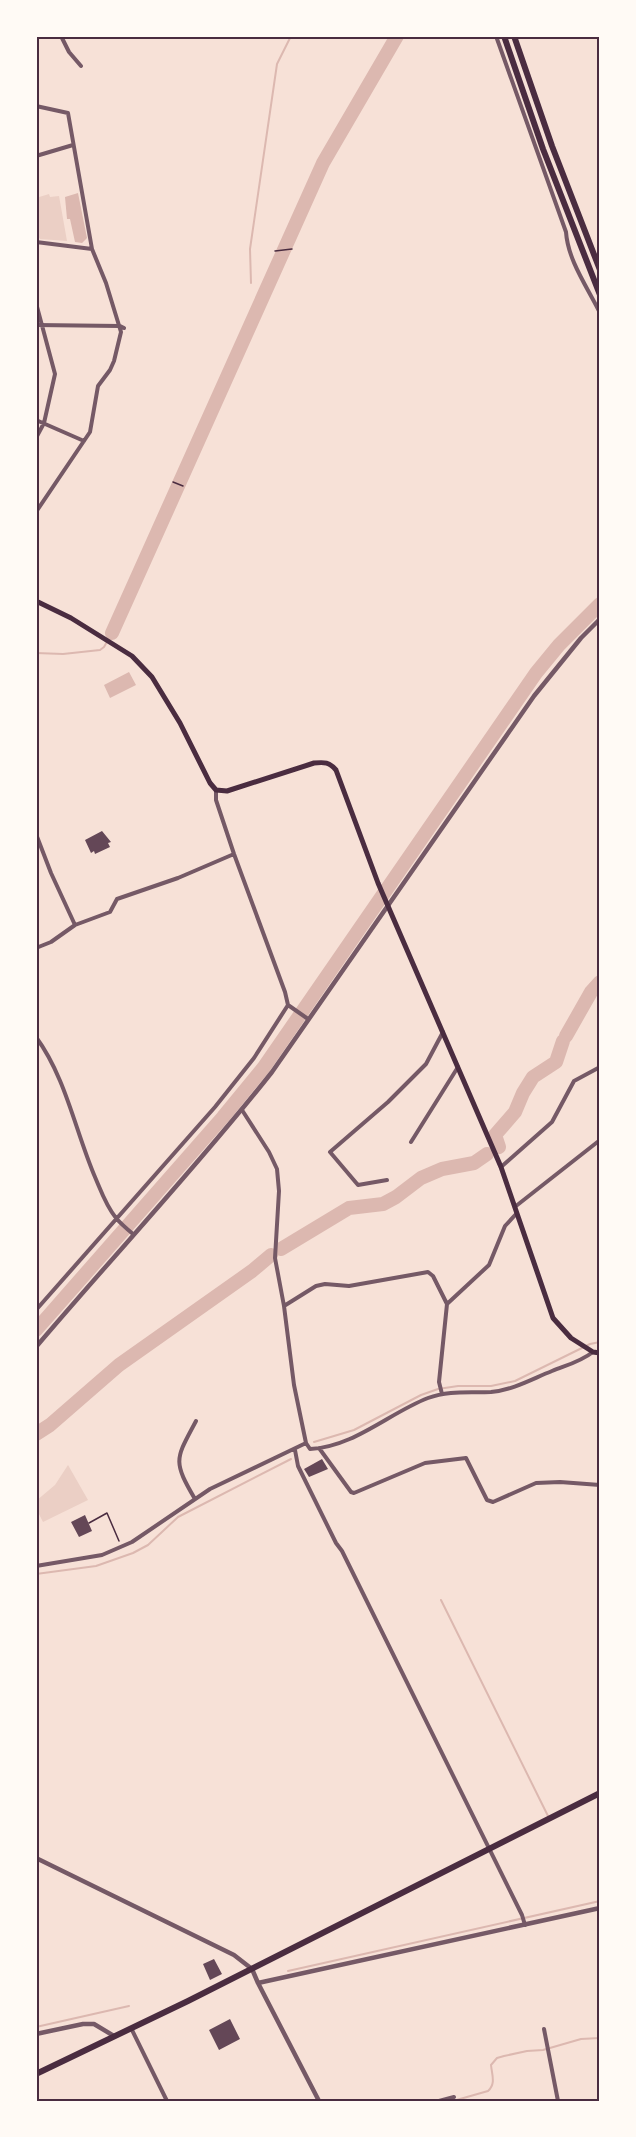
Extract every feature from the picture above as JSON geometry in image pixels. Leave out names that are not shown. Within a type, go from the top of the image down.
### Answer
[{"type":"highway","points":[[504,36],[543,149],[600,295]]},
{"type":"highway","points":[[514,36],[552,146],[600,270]]},
{"type":"highway","points":[[36,2074],[252,1969],[600,1793]]},
{"type":"main road","points":[[36,601],[71,618],[132,656],[152,677],[216,790],[227,791],[324,762],[336,770],[378,883],[501,1167],[553,1318],[566,1334],[580,1345],[597,1352]]},
{"type":"street","points":[[61,36],[69,52],[81,66]]},
{"type":"street","points":[[496,36],[566,232],[567,243],[582,280],[588,286],[600,313]]},
{"type":"street","points":[[36,106],[68,113],[92,249],[122,327],[114,361],[98,386],[90,432],[36,512]]},
{"type":"street","points":[[36,156],[73,145]]},
{"type":"street","points":[[36,242],[92,249]]},
{"type":"street","points":[[36,303],[39,325],[55,374],[44,423],[36,438]]},
{"type":"street","points":[[39,325],[122,327]]},
{"type":"street","points":[[36,420],[84,441]]},
{"type":"street","points":[[36,1347],[242,1110],[272,1072],[536,693],[581,638],[600,619]]},
{"type":"street","points":[[216,790],[216,800],[234,854],[288,1005],[308,1019]]},
{"type":"street","points":[[36,830],[51,873],[75,925]]},
{"type":"street","points":[[36,948],[51,942],[75,925],[110,912],[117,898],[178,878],[234,854]]},
{"type":"street","points":[[36,1310],[215,1107],[254,1058],[288,1005]]},
{"type":"street","points":[[387,1180],[358,1185],[330,1152],[388,1102],[426,1064],[443,1032]]},
{"type":"street","points":[[36,1037],[45,1049],[68,1097],[83,1147],[106,1204],[116,1218],[133,1234]]},
{"type":"street","points":[[411,1142],[458,1067]]},
{"type":"street","points":[[501,1167],[552,1122],[574,1082],[600,1067]]},
{"type":"street","points":[[242,1110],[277,1169],[279,1191],[275,1258],[294,1385],[306,1443],[310,1449],[358,1435],[418,1402],[442,1394],[491,1392],[513,1388],[582,1361],[597,1352]]},
{"type":"street","points":[[447,1304],[489,1265],[505,1226],[516,1209],[600,1140]]},
{"type":"street","points":[[284,1306],[316,1286],[325,1284],[349,1286],[428,1272],[433,1276],[447,1304],[438,1382],[442,1394]]},
{"type":"street","points":[[195,1499],[180,1472],[178,1462],[181,1449],[196,1420]]},
{"type":"street","points":[[36,1566],[82,1560],[122,1547],[210,1489],[306,1443]]},
{"type":"street","points":[[319,1448],[354,1493],[425,1464],[466,1458],[487,1500],[493,1502],[536,1483],[600,1485]]},
{"type":"street","points":[[295,1450],[298,1466],[490,1848],[525,1923]]},
{"type":"street","points":[[36,1858],[234,1955],[252,1969],[319,2101]]},
{"type":"street","points":[[258,1983],[600,1908]]},
{"type":"street","points":[[36,2034],[83,2024],[94,2024],[114,2036]]},
{"type":"street","points":[[131,2028],[167,2101]]},
{"type":"street","points":[[544,2029],[558,2101]]},
{"type":"street","points":[[439,2101],[454,2097]]},
{"type":"path","points":[[275,251],[292,249]]},
{"type":"path","points":[[173,482],[183,486]]},
{"type":"path","points":[[88,1523],[107,1514],[122,1547]]},
{"type":"shaded area","points":[[78,193],[87,238],[82,243],[75,242],[70,219],[67,219],[65,197]]},
{"type":"shaded area","points":[[49,194],[50,197],[59,196],[67,241],[40,239],[38,236],[36,198]]},
{"type":"shaded area","points":[[129,672],[136,685],[110,698],[104,685]]},
{"type":"shaded area","points":[[68,1465],[88,1500],[43,1522],[36,1508],[36,1501],[55,1485]]},
{"type":"building","points":[[102,831],[111,842],[108,843],[110,847],[95,854],[94,851],[91,853],[85,840]]},
{"type":"building","points":[[322,1459],[328,1469],[309,1477],[304,1469]]},
{"type":"building","points":[[85,1515],[92,1531],[79,1537],[71,1522]]},
{"type":"building","points":[[214,1959],[222,1974],[210,1980],[203,1964]]},
{"type":"building","points":[[230,2019],[240,2039],[219,2050],[209,2030]]},
{"type":"waterway","points":[[251,283],[250,249],[277,64],[291,36]]},
{"type":"waterway","points":[[112,633],[323,163],[397,36]]},
{"type":"waterway","points":[[36,1330],[264,1067],[536,673],[559,645],[600,604]]},
{"type":"waterway","points":[[36,653],[63,654],[100,650],[112,633]]},
{"type":"waterway","points":[[566,1036],[591,992],[600,982]]},
{"type":"waterway","points":[[499,1147],[495,1135],[515,1112],[533,1077],[556,1062],[563,1041]]},
{"type":"waterway","points":[[281,1249],[349,1208],[383,1204],[421,1178],[442,1169],[474,1163],[487,1154]]},
{"type":"waterway","points":[[36,1434],[50,1425],[119,1365],[252,1271],[271,1255]]},
{"type":"waterway","points":[[314,1442],[354,1430],[421,1395],[438,1389],[458,1386],[491,1386],[515,1381],[590,1344],[600,1342]]},
{"type":"waterway","points":[[36,1574],[96,1566],[133,1553],[148,1545],[178,1517],[291,1459]]},
{"type":"waterway","points":[[441,1600],[548,1816]]},
{"type":"waterway","points":[[288,1971],[600,1901]]},
{"type":"waterway","points":[[36,2027],[129,2006]]},
{"type":"waterway","points":[[453,2101],[488,2091],[493,2082],[491,2065],[497,2058],[543,2050],[581,2039],[600,2038]]}]
